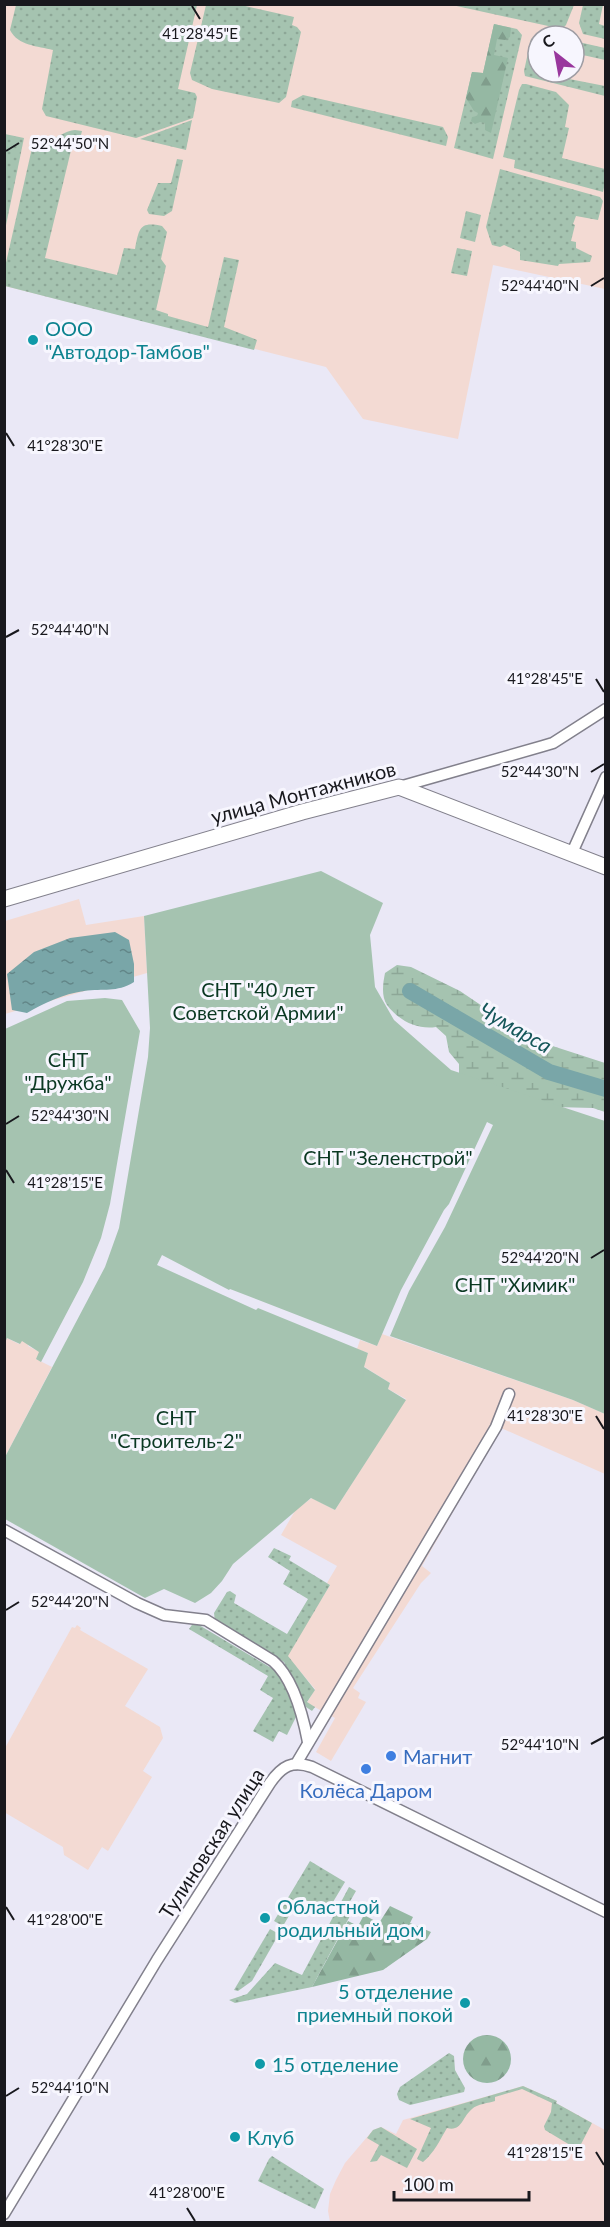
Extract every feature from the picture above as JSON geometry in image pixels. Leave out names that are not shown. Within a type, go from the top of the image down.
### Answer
[{"type":"main road","points":[[399,787],[606,867]]},
{"type":"main road","name":"улица Монтажников","points":[[4,898],[302,812],[399,787]]},
{"type":"street","name":"улица Монтажников","points":[[399,787],[543,747],[606,709]]},
{"type":"street","points":[[571,855],[606,777]]},
{"type":"street","points":[[509,1394],[496,1427],[296,1764],[312,1767],[606,1912]]},
{"type":"street","points":[[4,1530],[137,1603],[164,1615],[206,1620],[273,1660],[282,1669],[300,1707],[308,1742]]},
{"type":"street","name":"Тулиновская улица","points":[[4,2214],[153,1967],[270,1783],[283,1767],[296,1764]]},
{"type":"shaded area","points":[[5,5],[605,5],[605,289],[493,265],[458,439],[363,419],[326,367],[5,286]]},
{"type":"shaded area","points":[[79,899],[86,925],[144,916],[147,973],[5,1014],[5,921]]},
{"type":"shaded area","points":[[382,1334],[573,1400],[605,1414],[606,1472],[605,1474],[501,1428],[422,1566],[431,1573],[421,1583],[353,1688],[360,1693],[358,1698],[366,1702],[331,1761],[316,1752],[335,1718],[307,1703],[315,1689],[287,1656],[330,1585],[327,1583],[337,1566],[281,1535],[296,1509],[312,1498],[335,1510],[406,1399],[388,1389],[390,1383],[363,1366],[368,1353],[357,1349],[360,1340],[377,1346]]},
{"type":"shaded area","points":[[7,1338],[19,1344],[22,1340],[29,1344],[28,1346],[40,1352],[36,1359],[52,1367],[5,1457],[4,1343]]},
{"type":"shaded area","points":[[77,1625],[81,1628],[80,1630],[148,1669],[125,1706],[160,1727],[163,1738],[143,1771],[152,1777],[108,1851],[102,1847],[88,1870],[64,1855],[63,1847],[4,1812],[5,1748],[72,1627],[75,1628]]},
{"type":"shaded area","points":[[523,2086],[557,2101],[556,2103],[605,2130],[605,2222],[330,2222],[328,2211],[330,2194],[336,2180],[345,2163],[373,2130],[381,2127],[396,2134],[403,2120]]},
{"type":"green space","points":[[16,5],[197,5],[178,89],[195,93],[197,97],[193,118],[136,138],[46,116],[42,109],[53,50],[23,42],[14,35],[10,30]]},
{"type":"green space","points":[[206,5],[241,5],[294,17],[292,25],[301,32],[286,97],[279,103],[212,89],[192,80],[190,73]]},
{"type":"green space","points":[[452,5],[574,5],[566,24],[539,24]]},
{"type":"green space","points":[[583,5],[603,5],[599,24],[605,26],[605,39],[586,35],[586,24],[579,23]]},
{"type":"green space","points":[[494,24],[517,29],[522,35],[493,159],[454,148],[472,72],[483,73]]},
{"type":"green space","points":[[494,24],[511,28],[510,37],[505,40],[497,39],[494,55],[508,58],[491,133],[485,130],[485,123],[475,124],[471,121],[472,117],[477,116],[478,113],[474,111],[466,98],[472,72],[483,73]]},
{"type":"green space","points":[[586,44],[605,48],[605,60],[586,56]]},
{"type":"green space","points":[[586,82],[605,86],[605,96],[557,84]]},
{"type":"green space","points":[[522,84],[526,84],[556,92],[569,105],[565,127],[569,128],[562,158],[605,169],[603,192],[514,168],[515,160],[503,157]]},
{"type":"green space","points":[[303,95],[443,127],[448,137],[446,146],[291,107],[292,101]]},
{"type":"green space","points":[[192,120],[186,150],[140,139]]},
{"type":"green space","points":[[75,130],[82,131],[80,139],[74,138],[45,258],[117,275],[124,248],[135,249],[141,228],[149,225],[162,226],[167,232],[161,259],[166,266],[156,310],[168,316],[208,327],[224,257],[239,260],[224,327],[257,340],[254,350],[5,286],[5,267],[32,148],[40,141]]},
{"type":"green space","points":[[4,134],[24,138],[5,230]]},
{"type":"green space","points":[[177,159],[183,160],[172,211],[164,216],[149,214],[147,210],[158,183],[171,183]]},
{"type":"green space","points":[[500,169],[600,197],[603,201],[598,220],[576,216],[573,224],[575,225],[571,241],[576,242],[576,248],[592,256],[590,262],[559,264],[558,266],[520,260],[520,252],[504,245],[500,247],[492,245],[486,227]]},
{"type":"green space","points":[[466,211],[481,215],[475,242],[460,238]]},
{"type":"green space","points":[[457,248],[472,251],[467,276],[451,273]]},
{"type":"green space","points":[[321,871],[383,903],[370,935],[375,987],[394,1020],[451,1070],[605,1121],[605,1414],[573,1400],[390,1336],[409,1291],[445,1227],[493,1125],[487,1122],[449,1204],[401,1290],[377,1346],[229,1290],[162,1255],[157,1265],[256,1310],[258,1308],[368,1353],[364,1367],[390,1383],[388,1389],[406,1400],[335,1510],[311,1498],[233,1564],[211,1593],[195,1603],[164,1589],[145,1598],[5,1519],[5,1457],[105,1267],[119,1228],[148,1057],[150,1028],[144,916]]},
{"type":"green space","points":[[397,965],[411,967],[460,991],[531,1039],[605,1063],[605,1112],[593,1108],[485,1105],[459,1089],[459,1064],[449,1052],[446,1036],[436,1027],[416,1026],[403,1020],[385,1001],[383,989],[385,973]]},
{"type":"green space","name":"СНТ \"Дружба\"","points":[[105,998],[122,1000],[140,1031],[110,1204],[101,1238],[83,1282],[41,1362],[36,1359],[39,1352],[22,1341],[20,1344],[7,1338],[5,1343],[5,1029],[67,1001]]},
{"type":"green space","points":[[274,1548],[291,1556],[289,1560],[330,1585],[288,1656],[315,1690],[307,1702],[315,1707],[312,1711],[306,1707],[284,1662],[215,1621],[214,1613],[227,1592],[230,1591],[236,1595],[234,1603],[287,1634],[308,1599],[283,1584],[290,1571],[268,1557]]},
{"type":"green space","points":[[194,1622],[278,1672],[298,1713],[287,1735],[279,1731],[273,1742],[253,1731],[273,1698],[260,1690],[268,1676],[189,1629]]},
{"type":"green space","points":[[310,1861],[345,1882],[327,1912],[300,1897],[283,1926],[274,1921]]},
{"type":"green space","points":[[349,1887],[356,1891],[344,1912],[350,1916],[312,1987],[235,2003],[229,2000],[247,1994],[275,1963],[302,1975]]},
{"type":"green space","points":[[390,1906],[413,1917],[410,1923],[431,1932],[427,1939],[383,1970],[312,1987],[348,1921],[358,1926],[364,1915],[379,1923]]},
{"type":"green space","points":[[270,1929],[279,1934],[252,1981],[238,1991],[234,1990]]},
{"type":"green space","points":[[487,2035],[504,2042],[511,2059],[504,2076],[487,2083],[470,2076],[463,2059],[470,2042]]},
{"type":"green space","points":[[449,2053],[454,2056],[455,2070],[465,2088],[464,2092],[410,2105],[399,2100],[397,2094],[400,2087]]},
{"type":"green space","points":[[523,2086],[557,2101],[556,2103],[592,2123],[579,2148],[575,2148],[545,2130],[544,2126],[551,2112],[552,2103],[522,2089],[495,2097],[495,2101],[474,2107],[459,2126],[452,2129],[447,2128],[434,2150],[423,2162],[417,2159],[431,2128],[410,2119]]},
{"type":"green space","points":[[381,2127],[417,2149],[407,2168],[381,2155],[377,2161],[370,2162],[379,2145],[367,2138],[373,2130]]},
{"type":"green space","points":[[272,2156],[324,2189],[315,2209],[258,2181]]},
{"type":"water","points":[[115,932],[129,940],[134,964],[134,982],[116,989],[69,994],[27,1013],[12,1010],[7,974],[34,952],[70,938]]},
{"type":"waterway","name":"Чумарса","points":[[410,991],[549,1072],[606,1089]]},
{"type":"place","name":"ООО \"Автодор-Тамбов\"","points":[[33,340]]},
{"type":"place","name":"Магнит","points":[[391,1756]]},
{"type":"place","name":"Колёса Даром","points":[[366,1769]]},
{"type":"place","name":"Областной родильный дом","points":[[265,1918]]},
{"type":"place","name":"5 отделение приемный покой","points":[[465,2003]]},
{"type":"place","name":"15 отделение","points":[[260,2064]]},
{"type":"place","name":"Клуб","points":[[235,2137]]},
{"type":"park label","name":"СНТ \"40 лет Советской Армии\"","points":[[258,1000]]},
{"type":"park label","name":"СНТ \"Зеленстрой\"","points":[[388,1157]]},
{"type":"park label","name":"СНТ \"Химик\"","points":[[515,1284]]},
{"type":"park label","name":"СНТ \"Строитель-2\"","points":[[176,1428]]}]
